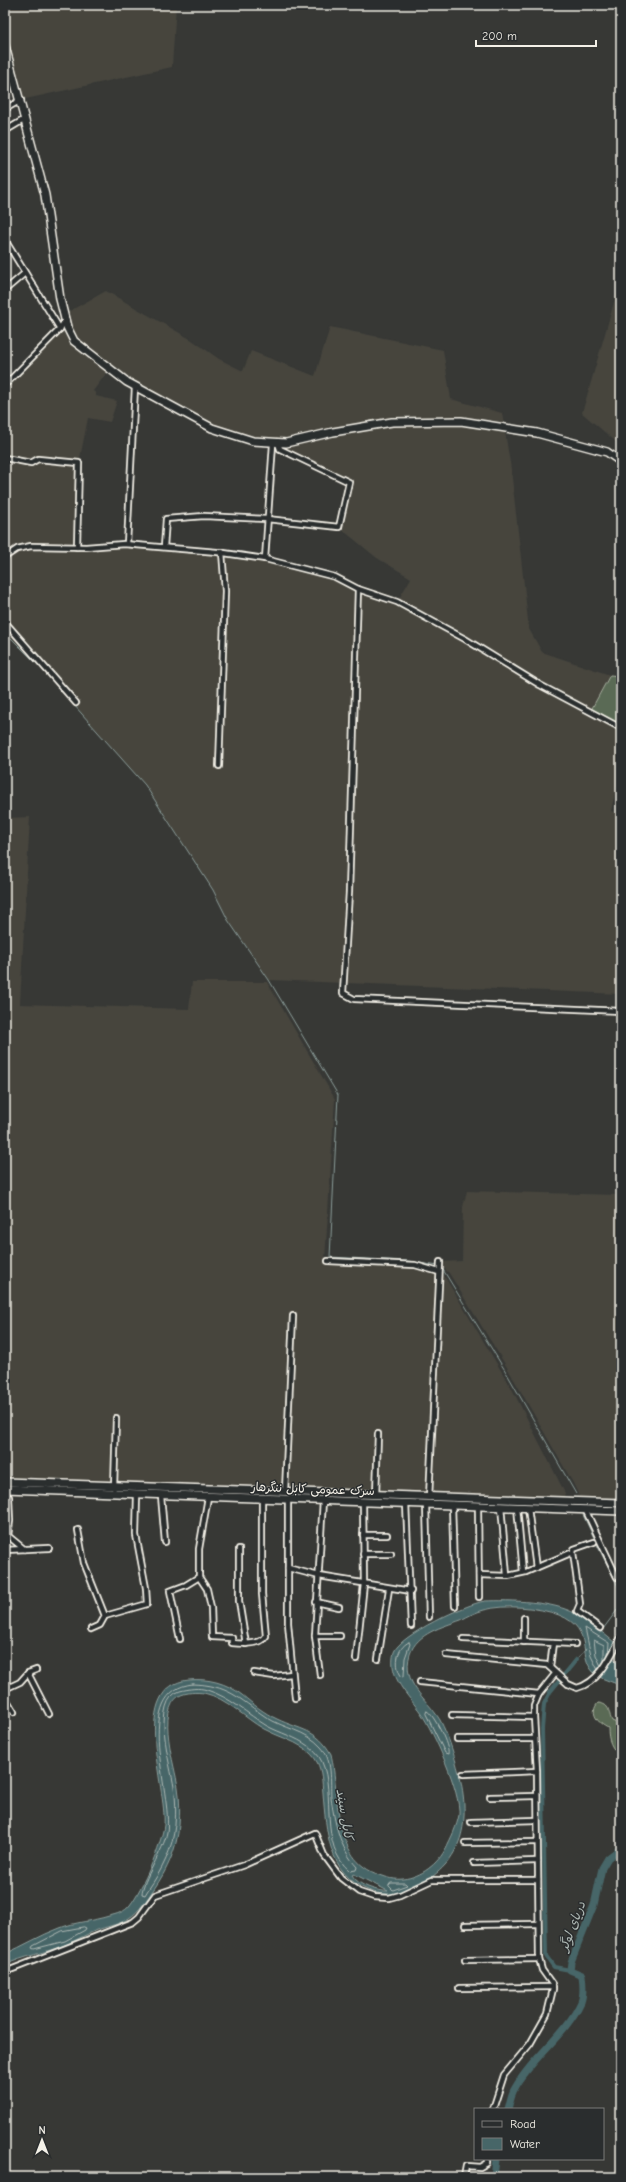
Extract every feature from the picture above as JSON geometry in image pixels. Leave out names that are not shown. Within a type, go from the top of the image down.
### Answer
[{"type":"highway","points":[[5,46],[21,100],[45,195],[60,299],[65,320],[74,341],[109,370],[135,387],[212,428],[253,441],[275,444],[392,422],[461,421],[537,433],[607,452],[621,462]]},
{"type":"highway","name":"سرک عمومی کابل ننگرهار","points":[[5,1482],[376,1495],[478,1506],[621,1511]]},
{"type":"highway","name":"سرک عمومی کابل ننگرهار","points":[[5,1489],[161,1496],[406,1503],[428,1501],[621,1503]]},
{"type":"street","points":[[5,109],[21,100]]},
{"type":"street","points":[[5,131],[25,119]]},
{"type":"street","points":[[5,240],[60,329]]},
{"type":"street","points":[[5,290],[25,273]]},
{"type":"street","points":[[5,385],[60,329],[65,320]]},
{"type":"street","points":[[127,544],[135,387]]},
{"type":"street","points":[[164,547],[166,519],[204,516],[267,519],[340,527],[349,482],[280,449],[275,444]]},
{"type":"street","points":[[265,559],[267,519],[275,444]]},
{"type":"street","points":[[5,458],[31,463],[38,459],[79,463],[77,547]]},
{"type":"street","points":[[5,557],[17,549],[31,546],[77,547],[127,544],[222,552],[265,559],[335,576],[358,589],[397,602],[465,639],[540,685],[621,728]]},
{"type":"street","points":[[219,766],[225,591],[222,552]]},
{"type":"street","points":[[358,589],[349,892],[343,993],[354,999],[621,1011]]},
{"type":"street","points":[[5,622],[76,703]]},
{"type":"street","points":[[328,1261],[415,1265],[439,1272]]},
{"type":"street","points":[[430,1617],[428,1501],[440,1262]]},
{"type":"street","points":[[285,1492],[293,1316]]},
{"type":"street","points":[[114,1494],[116,1418]]},
{"type":"street","points":[[376,1495],[378,1434]]},
{"type":"street","points":[[91,1629],[100,1625],[105,1616],[147,1604],[146,1588],[136,1535],[137,1495]]},
{"type":"street","points":[[161,1496],[165,1542]]},
{"type":"street","points":[[9,1497],[10,1521],[6,1535],[24,1550]]},
{"type":"street","points":[[208,1497],[199,1549],[199,1577],[207,1589],[211,1607],[212,1637],[232,1638],[232,1643],[246,1644],[256,1643],[266,1636],[262,1594],[262,1498]]},
{"type":"street","points":[[288,1499],[288,1623],[295,1698]]},
{"type":"street","points":[[320,1675],[314,1636],[323,1500]]},
{"type":"street","points":[[356,1659],[364,1584],[363,1502]]},
{"type":"street","points":[[406,1503],[411,1591],[411,1626]]},
{"type":"street","points":[[452,1504],[455,1606]]},
{"type":"street","points":[[478,1506],[479,1597]]},
{"type":"street","points":[[501,1506],[507,1576]]},
{"type":"street","points":[[516,1507],[523,1572]]},
{"type":"street","points":[[528,1508],[536,1568]]},
{"type":"street","points":[[585,1509],[617,1577]]},
{"type":"street","points":[[78,1530],[84,1563],[105,1616]]},
{"type":"street","points":[[363,1535],[387,1535]]},
{"type":"street","points":[[479,1575],[507,1576],[523,1572],[536,1568],[573,1552],[574,1549],[594,1542]]},
{"type":"street","points":[[5,1550],[49,1548]]},
{"type":"street","points":[[239,1549],[239,1601],[246,1644]]},
{"type":"street","points":[[573,1552],[580,1604],[577,1611],[600,1628]]},
{"type":"street","points":[[363,1554],[391,1554]]},
{"type":"street","points":[[288,1568],[318,1576],[389,1589],[411,1591]]},
{"type":"street","points":[[180,1639],[170,1591],[186,1585],[199,1577]]},
{"type":"street","points":[[378,1659],[389,1589]]},
{"type":"street","points":[[316,1602],[339,1607]]},
{"type":"street","points":[[524,1618],[524,1642]]},
{"type":"street","points":[[314,1636],[340,1636]]},
{"type":"street","points":[[446,1655],[550,1667],[559,1677],[572,1687],[577,1688],[596,1677],[614,1655],[621,1637]]},
{"type":"street","points":[[463,1639],[575,1644]]},
{"type":"street","points":[[550,1667],[553,1643]]},
{"type":"street","points":[[5,1689],[20,1682],[28,1673],[36,1670]]},
{"type":"street","points":[[28,1673],[49,1714]]},
{"type":"street","points":[[254,1673],[274,1676],[292,1674]]},
{"type":"street","points":[[493,2108],[504,2075],[530,2044],[547,2014],[553,1987],[550,1979],[542,1970],[539,1959],[537,1771],[534,1706],[539,1694],[559,1677]]},
{"type":"street","points":[[420,1682],[539,1694]]},
{"type":"street","points":[[5,1697],[14,1712]]},
{"type":"street","points":[[452,1715],[534,1717]]},
{"type":"street","points":[[458,1739],[535,1739]]},
{"type":"street","points":[[463,1774],[537,1771]]},
{"type":"street","points":[[490,1797],[537,1796]]},
{"type":"street","points":[[471,1822],[537,1820]]},
{"type":"street","points":[[5,1972],[133,1922],[140,1917],[155,1895],[244,1864],[315,1833],[324,1855],[341,1878],[359,1892],[374,1897],[389,1898],[400,1895],[432,1880],[538,1880]]},
{"type":"street","points":[[466,1843],[537,1842]]},
{"type":"street","points":[[474,1863],[538,1861]]},
{"type":"street","points":[[465,1925],[538,1924]]},
{"type":"street","points":[[465,1960],[539,1959]]},
{"type":"street","points":[[459,1988],[553,1987]]},
{"type":"street","points":[[464,2177],[466,2166],[480,2166],[486,2163],[487,2160]]},
{"type":"shaded area","points":[[5,5],[176,5],[172,67],[21,100],[5,46]]},
{"type":"shaded area","points":[[621,278],[621,446],[582,413]]},
{"type":"shaded area","points":[[106,291],[192,340],[219,359],[243,371],[251,351],[315,376],[330,327],[443,350],[451,399],[502,413],[511,469],[529,629],[542,652],[610,675],[591,709],[621,727],[621,768],[611,811],[621,814],[621,994],[269,980],[228,920],[213,890],[145,785],[42,669],[5,632],[5,385],[60,329],[64,314]],"holes":[[[109,370],[212,428],[278,444],[280,449],[349,482],[339,527],[377,558],[411,578],[397,602],[358,589],[335,577],[265,559],[124,544],[77,547],[79,463],[88,418],[110,422],[117,401],[96,396],[96,393],[93,391]]]},
{"type":"shaded area","points":[[30,817],[20,1004],[189,1009],[192,982],[267,982],[335,1099],[325,1260],[439,1267],[512,1389],[565,1493],[564,1497],[5,1478],[5,818]]},
{"type":"shaded area","points":[[467,1191],[621,1195],[621,1503],[582,1502],[573,1483],[508,1369],[449,1273],[441,1266],[440,1262],[462,1261],[463,1207]]},
{"type":"green space","points":[[610,675],[621,676],[621,727],[591,710]]},
{"type":"green space","points":[[598,1703],[605,1705],[612,1721],[621,1725],[621,1757],[611,1744],[608,1728],[598,1721],[596,1717],[594,1710]]},
{"type":"water","points":[[485,1601],[532,1602],[556,1606],[576,1614],[614,1642],[612,1656],[621,1667],[621,1686],[598,1676],[591,1669],[587,1661],[582,1636],[578,1628],[571,1621],[559,1615],[542,1610],[522,1607],[502,1607],[484,1610],[438,1628],[418,1641],[410,1654],[408,1665],[409,1674],[416,1690],[440,1720],[446,1733],[459,1773],[463,1791],[463,1824],[460,1838],[454,1852],[445,1865],[433,1876],[411,1889],[393,1894],[374,1892],[355,1883],[337,1862],[332,1849],[328,1836],[321,1773],[319,1765],[313,1756],[304,1748],[257,1724],[220,1699],[204,1693],[195,1692],[185,1694],[179,1696],[172,1703],[168,1726],[171,1753],[179,1796],[180,1816],[178,1834],[171,1859],[154,1889],[139,1909],[126,1920],[65,1945],[5,1965],[5,1954],[60,1928],[103,1918],[121,1912],[128,1907],[135,1898],[146,1878],[156,1854],[164,1825],[157,1764],[155,1718],[160,1700],[171,1686],[189,1680],[203,1680],[224,1684],[268,1714],[314,1735],[326,1746],[331,1754],[340,1824],[345,1841],[353,1855],[364,1867],[380,1875],[397,1879],[410,1878],[428,1869],[443,1854],[455,1828],[459,1815],[456,1792],[446,1763],[433,1734],[421,1713],[400,1686],[396,1678],[393,1661],[394,1652],[408,1637],[420,1629],[449,1614]],"holes":[[[354,1874],[388,1891],[363,1885],[352,1875]]]},
{"type":"waterway","points":[[5,632],[42,669],[145,785],[213,890],[228,920],[269,980],[338,1095],[330,1257],[408,1261],[438,1266]]},
{"type":"waterway","points":[[442,1268],[506,1372],[576,1494]]},
{"type":"waterway","points":[[583,1515],[595,1540]]},
{"type":"waterway","points":[[596,1543],[621,1592]]},
{"type":"waterway","points":[[600,1633],[621,1605]]},
{"type":"waterway","points":[[577,1659],[586,1649]]},
{"type":"waterway","points":[[570,1970],[554,1967],[546,1956],[542,1729],[544,1704],[550,1692],[577,1659]]},
{"type":"waterway","name":"دریای لوگر","points":[[508,2108],[512,2093],[522,2077],[567,2025],[581,2002],[583,1992],[582,1975],[570,1970],[571,1962],[594,1905],[602,1868],[608,1858],[621,1848]]},
{"type":"waterway","name":"دریای لوگر","points":[[494,2177],[496,2160]]},
{"type":"water label","name":"کابل سيند","points":[[345,1814]]}]
